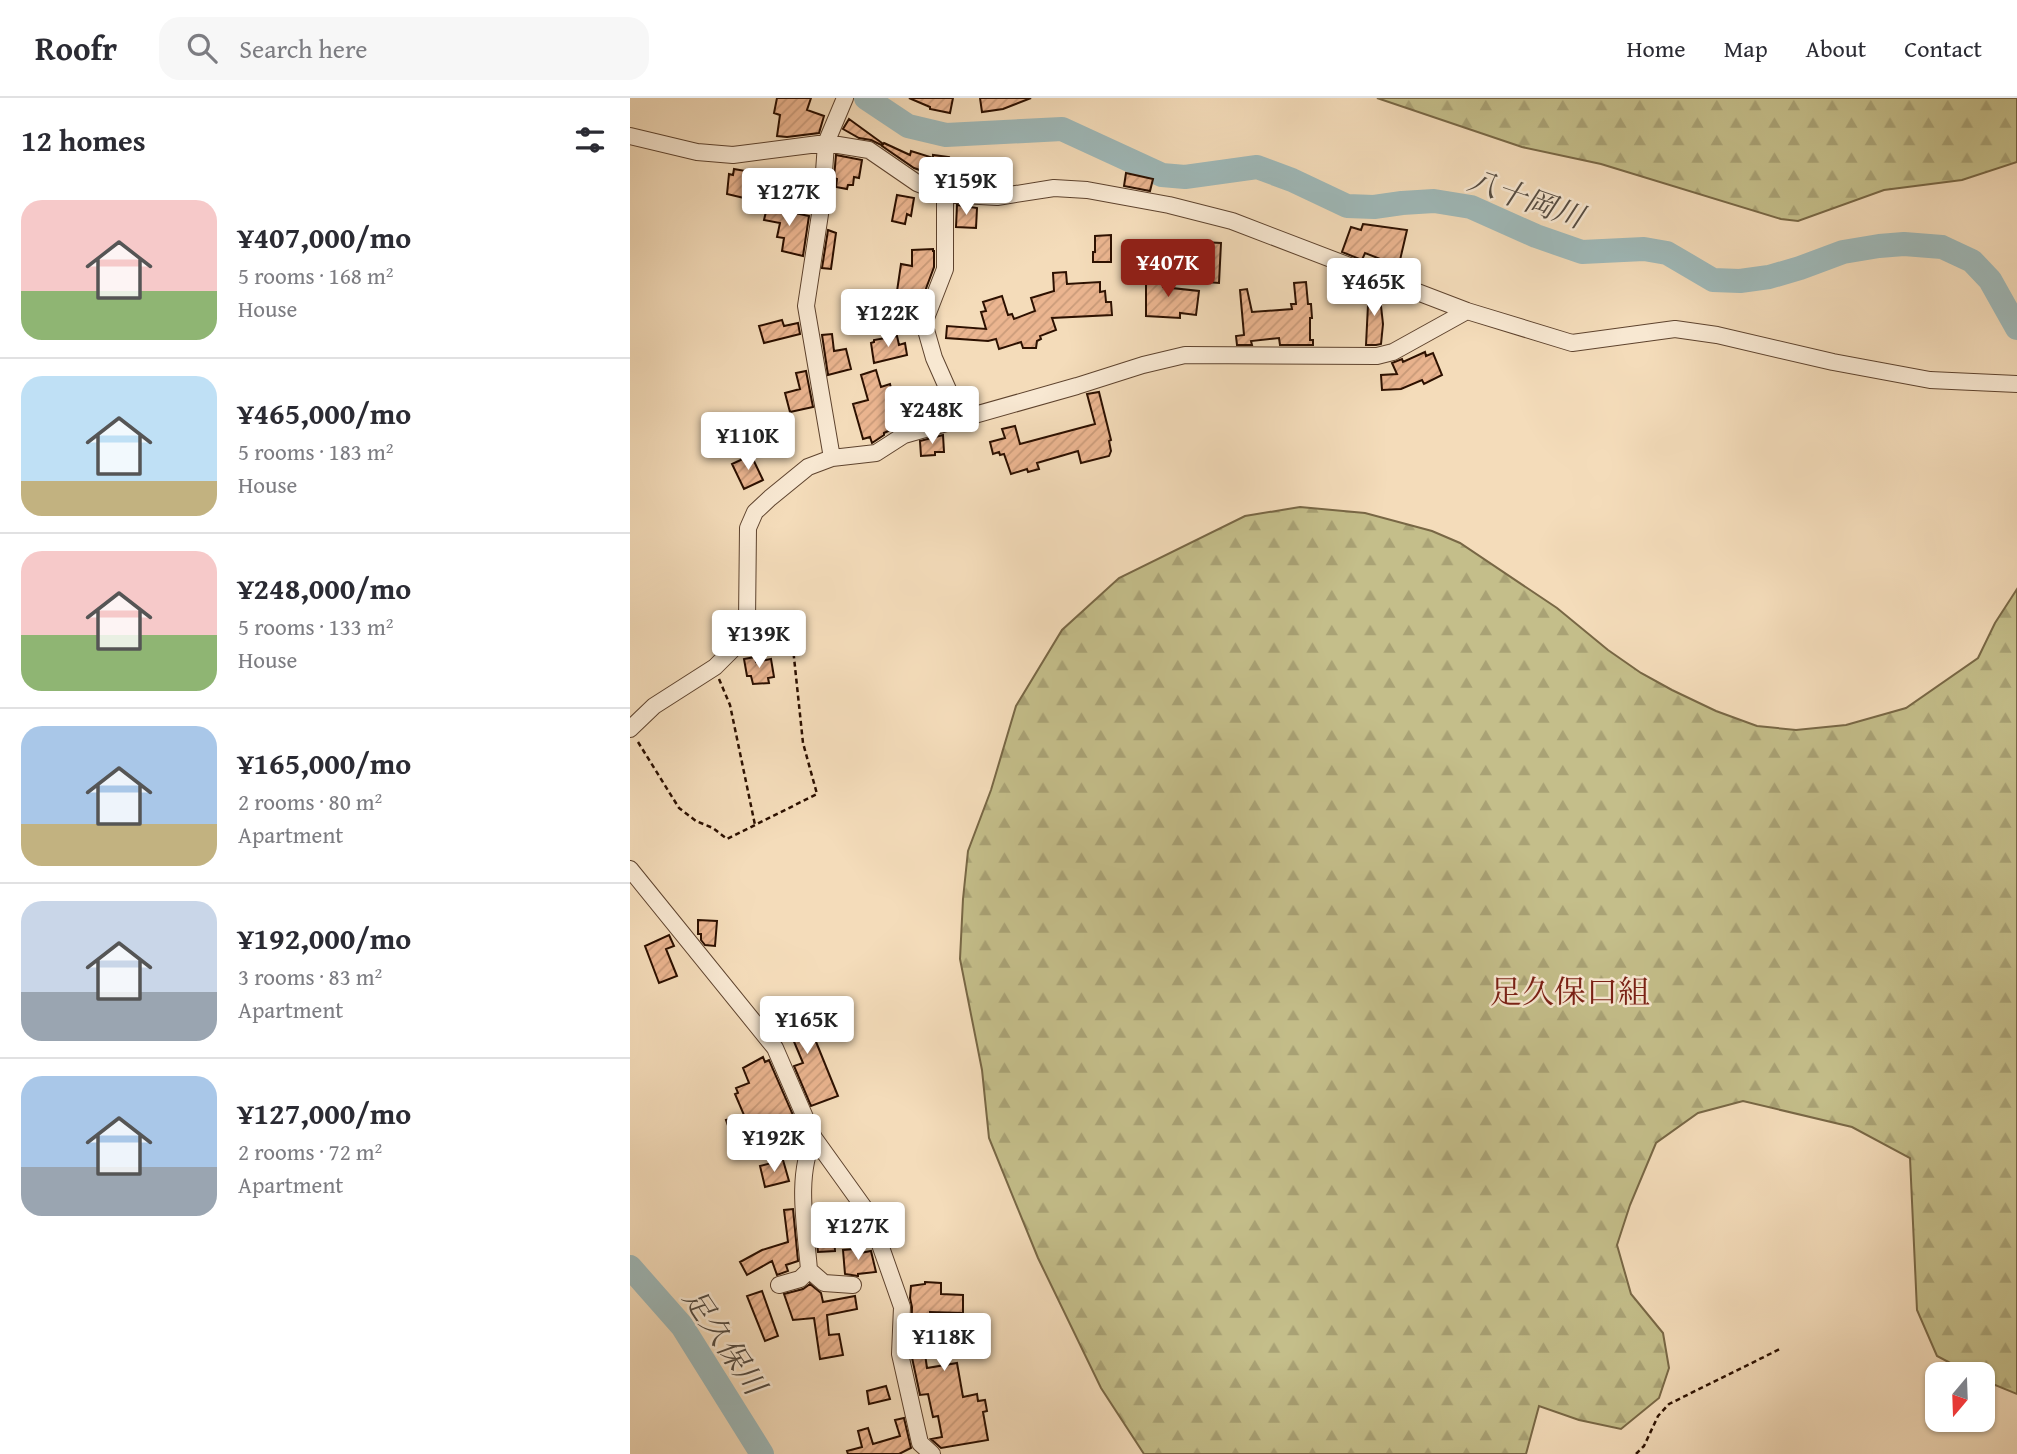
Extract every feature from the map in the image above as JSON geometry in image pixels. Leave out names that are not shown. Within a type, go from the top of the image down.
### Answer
[{"type":"street","points":[[832,458],[806,306],[822,201],[826,143],[845,99]]},
{"type":"street","points":[[630,136],[697,152],[733,155],[826,143],[869,149],[917,183],[945,194],[997,197],[1054,188],[1087,190],[1169,205],[1232,221],[1467,311],[1572,343],[1675,329],[1717,335],[1833,362],[1930,380],[2017,384]]},
{"type":"street","points":[[945,194],[945,269],[923,323],[934,358],[961,419]]},
{"type":"street","points":[[630,729],[654,706],[715,667],[733,649],[747,620],[748,528],[755,513],[808,467],[832,458],[876,453],[904,435],[1185,355],[1377,356],[1393,352],[1467,311]]},
{"type":"street","points":[[630,869],[775,1048],[814,1138],[870,1216],[902,1307],[901,1354],[920,1443],[932,1454]]},
{"type":"street","points":[[814,1138],[809,1149],[803,1193],[809,1270],[824,1283],[853,1285]]},
{"type":"street","points":[[779,1285],[800,1279],[809,1270]]},
{"type":"path","points":[[630,729],[679,808],[727,839],[817,794],[803,743],[793,648],[742,634]]},
{"type":"path","points":[[715,667],[730,705],[755,825]]},
{"type":"path","points":[[1636,1454],[1644,1446],[1658,1416],[1669,1404],[1782,1348]]},
{"type":"green space","points":[[1377,98],[2017,98],[2017,162],[1962,180],[1884,190],[1798,221],[1781,219],[1601,164],[1522,147]]},
{"type":"green space","points":[[1300,507],[1365,513],[1432,531],[1460,543],[1557,608],[1641,673],[1672,690],[1716,711],[1757,726],[1796,730],[1846,725],[1906,708],[1978,658],[1995,623],[2017,589],[2017,1394],[1995,1385],[1995,1362],[1948,1362],[1937,1356],[1917,1310],[1910,1158],[1852,1127],[1743,1101],[1698,1113],[1656,1143],[1630,1205],[1617,1245],[1631,1294],[1663,1333],[1669,1368],[1659,1398],[1621,1429],[1579,1420],[1539,1406],[1526,1454],[1144,1454],[1101,1388],[1038,1258],[989,1138],[982,1070],[960,959],[968,851],[991,790],[1016,706],[1062,630],[1119,578],[1245,516]]},
{"type":"building","points":[[777,98],[811,98],[807,110],[824,116],[819,133],[777,136],[780,115],[774,113]]},
{"type":"building","points":[[909,98],[953,98],[950,113],[930,109]]},
{"type":"building","points":[[980,98],[1031,98],[1003,109],[982,112]]},
{"type":"building","points":[[849,119],[882,143],[881,145],[843,129]]},
{"type":"building","points":[[884,143],[910,155],[911,151],[933,158],[933,155],[949,157],[948,165],[969,170],[967,185],[947,183],[931,177],[931,174],[914,168],[882,146]]},
{"type":"building","points":[[836,155],[862,160],[859,178],[854,177],[853,185],[848,185],[847,189],[836,187]]},
{"type":"building","points":[[734,169],[757,173],[754,192],[745,191],[744,198],[727,194],[729,174],[733,175]]},
{"type":"building","points":[[1126,173],[1153,179],[1150,191],[1124,186]]},
{"type":"building","points":[[897,195],[914,198],[911,216],[907,214],[905,224],[892,221]]},
{"type":"building","points":[[773,200],[783,202],[781,210],[809,216],[803,256],[782,251],[784,238],[777,237],[780,223],[764,220],[768,203],[773,204]]},
{"type":"building","points":[[957,205],[977,208],[976,228],[956,227]]},
{"type":"building","points":[[1363,224],[1407,230],[1397,273],[1381,267],[1383,260],[1365,253],[1362,260],[1342,252],[1351,227],[1361,230]]},
{"type":"building","points":[[828,230],[836,233],[831,269],[822,268]]},
{"type":"building","points":[[1111,235],[1111,262],[1093,262],[1095,236]]},
{"type":"building","points":[[1202,242],[1221,243],[1219,283],[1193,281],[1194,266],[1201,266]]},
{"type":"building","points":[[933,249],[934,267],[921,302],[896,298],[901,264],[912,266],[912,250]]},
{"type":"building","points":[[1066,272],[1067,284],[1100,282],[1100,292],[1105,291],[1106,302],[1111,302],[1112,315],[1052,318],[1056,330],[1040,336],[1036,348],[1023,348],[1021,342],[999,349],[996,339],[988,341],[946,338],[947,326],[986,329],[981,312],[986,311],[983,302],[1002,296],[1008,315],[1012,314],[1014,319],[1035,311],[1031,298],[1054,291],[1053,273]]},
{"type":"building","points":[[1149,272],[1164,273],[1163,287],[1199,291],[1196,315],[1180,313],[1180,318],[1146,316],[1146,276],[1149,276]]},
{"type":"building","points":[[1306,282],[1308,304],[1311,304],[1310,340],[1313,340],[1313,345],[1280,345],[1279,338],[1251,341],[1252,345],[1237,345],[1236,336],[1244,335],[1240,290],[1247,289],[1252,312],[1292,309],[1291,304],[1296,304],[1294,283]]},
{"type":"building","points":[[1369,285],[1379,288],[1383,324],[1381,344],[1376,345],[1366,345]]},
{"type":"building","points":[[782,320],[784,326],[798,323],[800,334],[764,343],[759,326]]},
{"type":"building","points":[[832,334],[834,351],[846,349],[851,369],[828,375],[822,335]]},
{"type":"building","points":[[897,336],[899,345],[905,343],[907,355],[874,363],[871,343],[874,340]]},
{"type":"building","points":[[1425,352],[1426,356],[1433,353],[1442,375],[1424,384],[1422,380],[1401,389],[1382,390],[1381,375],[1397,374],[1392,363],[1402,359],[1403,362]]},
{"type":"building","points":[[876,370],[881,387],[890,384],[897,411],[922,402],[919,395],[931,390],[939,414],[901,425],[884,433],[872,443],[870,437],[863,439],[853,404],[868,400],[861,375]]},
{"type":"building","points":[[806,371],[813,407],[790,412],[785,393],[800,389],[796,373]]},
{"type":"building","points":[[1099,392],[1111,440],[1109,456],[1081,463],[1078,451],[1037,463],[1039,469],[1028,472],[1027,469],[1011,474],[1004,454],[993,454],[990,442],[1005,438],[1002,429],[1015,426],[1020,444],[1095,424],[1087,394]]},
{"type":"building","points":[[943,435],[944,452],[921,456],[920,441]]},
{"type":"building","points":[[751,455],[763,480],[744,489],[732,464]]},
{"type":"building","points":[[771,611],[772,619],[791,616],[795,640],[784,641],[783,636],[778,637],[777,633],[756,632],[758,612]]},
{"type":"building","points":[[755,657],[756,662],[771,659],[774,677],[768,678],[769,683],[753,684],[751,676],[747,676],[744,659]]},
{"type":"building","points":[[698,920],[717,921],[715,946],[705,945],[701,940]]},
{"type":"building","points":[[669,935],[674,946],[666,949],[677,976],[659,983],[645,946]]},
{"type":"building","points":[[808,1008],[813,1026],[810,1027],[838,1096],[811,1106],[794,1066],[803,1063],[790,1032],[778,1034],[772,1028],[770,1019]]},
{"type":"building","points":[[763,1057],[765,1062],[769,1060],[803,1138],[797,1155],[792,1156],[786,1134],[761,1143],[763,1150],[739,1158],[726,1120],[744,1115],[735,1094],[738,1093],[736,1088],[749,1083],[743,1068]]},
{"type":"building","points":[[783,1160],[789,1181],[765,1187],[760,1166]]},
{"type":"building","points":[[793,1209],[798,1261],[786,1265],[788,1271],[777,1275],[772,1261],[747,1275],[740,1262],[762,1250],[788,1242],[784,1210]]},
{"type":"building","points":[[834,1232],[835,1251],[818,1252],[816,1233]]},
{"type":"building","points":[[843,1250],[860,1250],[860,1253],[871,1251],[876,1272],[858,1276],[845,1274]]},
{"type":"building","points":[[925,1282],[941,1283],[941,1294],[963,1295],[963,1313],[930,1312],[930,1340],[923,1340],[927,1368],[957,1363],[963,1397],[977,1394],[978,1401],[985,1400],[987,1411],[983,1412],[988,1440],[941,1448],[931,1439],[942,1437],[938,1416],[933,1417],[928,1394],[920,1395],[911,1353],[911,1286]]},
{"type":"building","points":[[810,1284],[821,1293],[823,1302],[855,1296],[857,1309],[827,1315],[829,1335],[839,1334],[843,1355],[820,1359],[814,1318],[793,1320],[784,1294],[803,1289]]},
{"type":"building","points":[[762,1291],[778,1336],[765,1341],[747,1296]]},
{"type":"building","points":[[886,1386],[890,1399],[869,1404],[867,1391]]},
{"type":"building","points":[[904,1418],[911,1448],[899,1454],[848,1454],[847,1451],[862,1447],[858,1431],[868,1428],[873,1444],[900,1436],[895,1420]]},
{"type":"waterway","name":"八十岡川","points":[[866,98],[908,126],[946,135],[1062,129],[1162,175],[1185,177],[1257,167],[1347,206],[1374,207],[1434,201],[1471,207],[1536,236],[1582,252],[1644,249],[1667,253],[1713,280],[1740,281],[1769,277],[1843,252],[1879,246],[1904,244],[1942,247],[1972,261],[1990,280],[2017,328]]},
{"type":"waterway","name":"足久保川","points":[[630,1267],[682,1326],[762,1454]]},
{"type":"district","name":"足久保口組","points":[[1570,991]]}]
